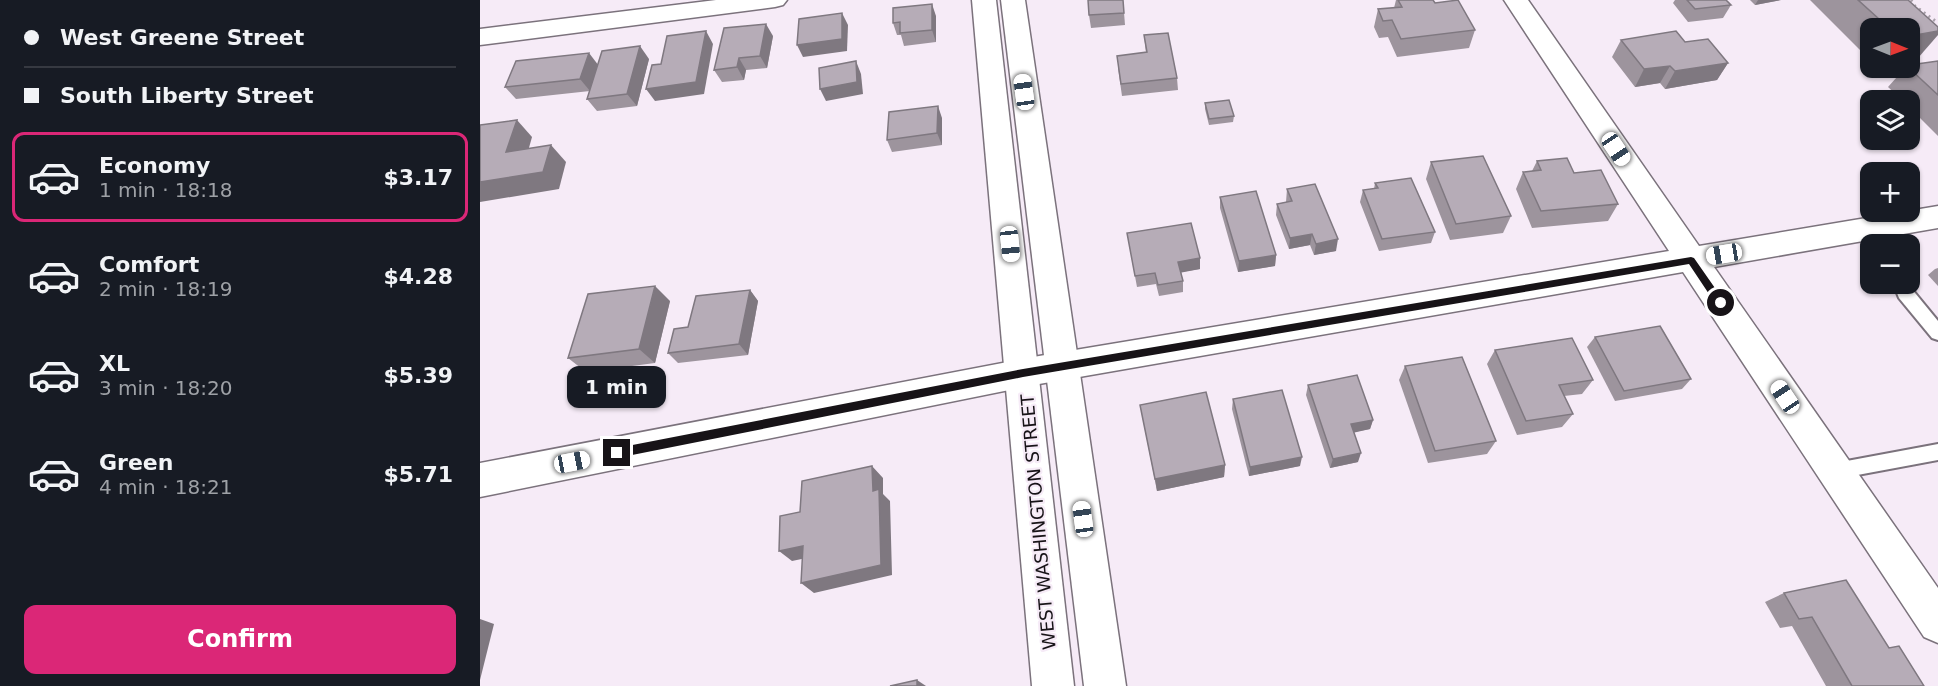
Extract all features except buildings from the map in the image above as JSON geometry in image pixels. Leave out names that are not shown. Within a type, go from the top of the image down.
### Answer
[{"type":"street","points":[[480,37],[775,0]]},
{"type":"street","name":"WEST WASHINGTON STREET","points":[[984,0],[1053,686]]},
{"type":"street","points":[[1013,0],[1105,686]]},
{"type":"street","points":[[1516,0],[1938,623]]},
{"type":"street","points":[[480,480],[1023,373],[1935,221]]},
{"type":"lane","points":[[1906,294],[1938,333]]},
{"type":"lane","points":[[1836,471],[1938,452]]},
{"type":"path","points":[[1911,0],[1915,6],[1938,23]]},
{"type":"route","points":[[617,453],[1023,373],[1691,260],[1721,303]]}]
